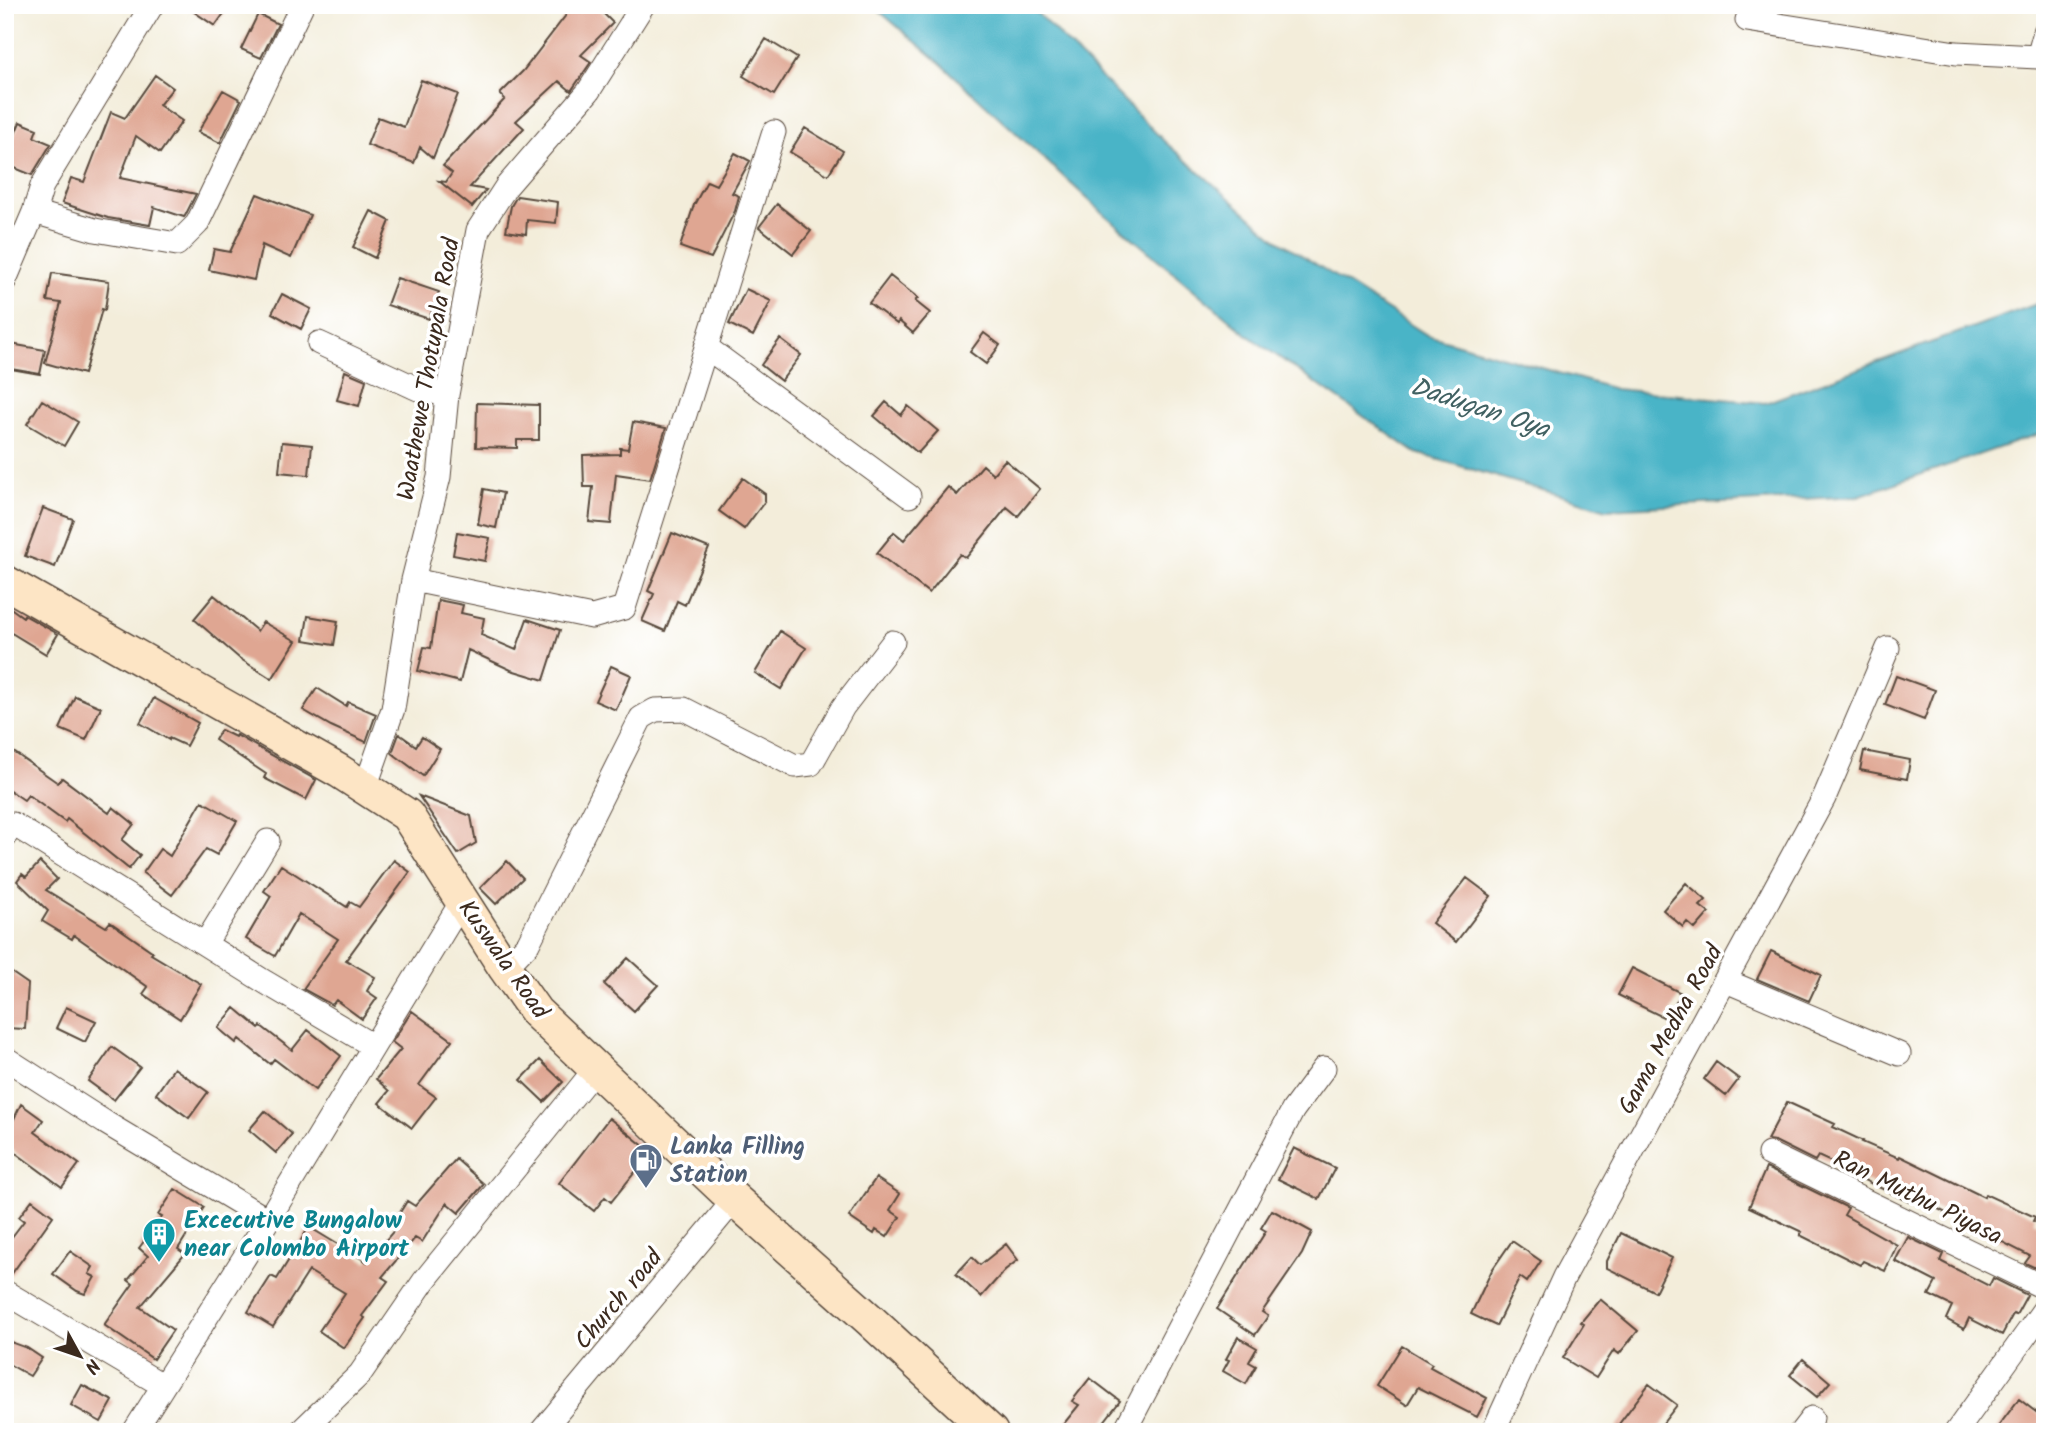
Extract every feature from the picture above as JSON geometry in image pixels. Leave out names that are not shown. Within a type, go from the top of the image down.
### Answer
[{"type":"street","points":[[5,280],[34,212],[41,186],[152,5]]},
{"type":"street","points":[[34,212],[95,230],[177,244],[197,224],[302,5]]},
{"type":"street","name":"Waathewe Thotupala Road","points":[[365,788],[393,709],[413,580],[439,477],[447,395],[478,230],[506,187],[588,92],[643,5]]},
{"type":"street","points":[[1747,20],[1956,53],[2038,57],[2045,32]]},
{"type":"street","points":[[413,580],[592,617],[624,608],[774,132]]},
{"type":"street","points":[[319,343],[418,389],[447,395]]},
{"type":"street","points":[[706,347],[909,496]]},
{"type":"street","name":"Kuswala Road","points":[[5,582],[182,681],[407,815],[505,968],[537,1012],[735,1199],[991,1432]]},
{"type":"street","points":[[505,968],[528,944],[641,718],[654,710],[684,709],[795,766],[811,764],[843,707],[893,642]]},
{"type":"street","name":"Gama Medha Road","points":[[1493,1432],[1564,1277],[1824,798],[1888,648]]},
{"type":"street","points":[[5,836],[13,824],[373,1046]]},
{"type":"street","points":[[205,944],[268,841]]},
{"type":"street","points":[[134,1432],[268,1220],[462,901]]},
{"type":"street","points":[[1726,981],[1899,1055]]},
{"type":"street","points":[[5,1058],[106,1123],[268,1220]]},
{"type":"street","points":[[300,1432],[360,1374],[424,1281],[596,1068]]},
{"type":"street","points":[[1124,1432],[1293,1110],[1324,1068]]},
{"type":"street","name":"Ran Muthu Piyasa","points":[[1769,1154],[2045,1287]]},
{"type":"street","name":"Church road","points":[[541,1432],[735,1199]]},
{"type":"street","points":[[5,1292],[162,1385]]},
{"type":"street","points":[[1956,1432],[2045,1308]]},
{"type":"water","name":"Dadugan Oya","points":[[872,5],[1029,5],[1165,142],[1275,238],[1427,335],[1615,389],[1765,403],[2045,301],[2045,432],[1858,496],[1607,509],[1416,453],[1250,337],[1104,214],[937,60]]},
{"type":"building","points":[[184,5],[230,5],[215,26]]},
{"type":"building","points":[[557,5],[595,5],[613,23],[581,55],[591,62],[571,91],[559,81],[516,121],[524,128],[470,187],[486,190],[472,207],[439,181],[446,182],[452,173],[443,166],[505,99],[500,94],[523,71],[566,15]]},
{"type":"building","points":[[258,14],[278,24],[261,58],[241,49]]},
{"type":"building","points":[[766,39],[797,58],[774,95],[743,76]]},
{"type":"building","points":[[155,75],[173,88],[159,105],[182,121],[160,153],[136,136],[120,178],[196,194],[185,216],[154,207],[150,225],[108,218],[62,203],[71,178],[84,182],[111,112],[125,118]]},
{"type":"building","points":[[421,80],[458,94],[433,158],[420,147],[414,163],[367,145],[378,117],[404,127]]},
{"type":"building","points":[[223,90],[241,100],[220,143],[198,132]]},
{"type":"building","points":[[20,122],[37,129],[34,137],[51,144],[32,175],[5,164]]},
{"type":"building","points":[[805,128],[843,151],[828,175],[790,152]]},
{"type":"building","points":[[735,153],[750,161],[732,193],[739,196],[735,211],[711,258],[680,247],[694,205],[707,181],[716,185]]},
{"type":"building","points":[[257,194],[310,215],[291,258],[262,245],[254,280],[209,270],[214,249],[230,252]]},
{"type":"building","points":[[517,196],[558,202],[556,223],[527,220],[526,234],[506,231],[511,206]]},
{"type":"building","points":[[777,204],[811,231],[793,254],[759,227]]},
{"type":"building","points":[[371,211],[390,221],[375,258],[353,247]]},
{"type":"building","points":[[52,273],[109,281],[105,310],[102,309],[84,374],[45,363],[61,303],[47,301]]},
{"type":"building","points":[[890,276],[918,298],[915,301],[930,313],[913,333],[869,303]]},
{"type":"building","points":[[397,278],[439,292],[429,319],[387,305]]},
{"type":"building","points":[[746,289],[771,301],[753,336],[729,324]]},
{"type":"building","points":[[282,294],[311,309],[301,329],[272,313]]},
{"type":"building","points":[[984,333],[1000,345],[986,364],[970,352]]},
{"type":"building","points":[[780,339],[801,355],[781,381],[761,365]]},
{"type":"building","points":[[5,343],[45,350],[40,374],[5,368]]},
{"type":"building","points":[[345,371],[366,380],[359,406],[337,400]]},
{"type":"building","points":[[42,400],[78,422],[64,446],[27,424]]},
{"type":"building","points":[[886,402],[901,415],[908,406],[938,431],[918,453],[874,416]]},
{"type":"building","points":[[477,403],[539,405],[539,440],[517,440],[517,448],[476,447]]},
{"type":"building","points":[[633,422],[666,428],[650,479],[616,474],[611,524],[589,522],[593,487],[584,487],[583,455],[620,454],[620,448],[628,449]]},
{"type":"building","points":[[282,442],[312,445],[309,475],[279,472]]},
{"type":"building","points":[[1005,460],[1040,489],[1018,516],[1007,507],[966,558],[960,554],[929,593],[877,553],[894,532],[904,540],[948,487],[957,495],[983,465],[993,474]]},
{"type":"building","points":[[743,478],[765,494],[765,501],[744,529],[719,511]]},
{"type":"building","points":[[484,489],[503,493],[496,528],[478,524]]},
{"type":"building","points":[[43,508],[73,519],[55,567],[25,556]]},
{"type":"building","points":[[457,532],[490,538],[485,561],[453,555]]},
{"type":"building","points":[[672,533],[709,548],[685,605],[677,601],[665,631],[642,621],[654,594],[648,591]]},
{"type":"building","points":[[214,595],[257,631],[263,622],[296,641],[272,679],[239,658],[194,619]]},
{"type":"building","points":[[438,600],[463,605],[461,613],[484,618],[481,635],[516,650],[527,619],[560,630],[544,680],[511,670],[468,650],[460,682],[418,671],[424,647],[431,648]]},
{"type":"building","points":[[5,604],[23,617],[24,615],[58,634],[46,654],[5,629]]},
{"type":"building","points":[[308,616],[338,621],[334,645],[304,640]]},
{"type":"building","points":[[780,631],[806,648],[781,689],[755,673]]},
{"type":"building","points":[[611,666],[631,675],[616,710],[595,701]]},
{"type":"building","points":[[1896,676],[1935,690],[1924,720],[1885,705]]},
{"type":"building","points":[[317,688],[346,706],[348,702],[376,714],[366,742],[303,710]]},
{"type":"building","points":[[75,696],[101,707],[86,740],[60,729]]},
{"type":"building","points":[[154,698],[198,723],[186,746],[169,740],[140,723]]},
{"type":"building","points":[[221,730],[235,737],[236,735],[316,780],[306,800],[264,778],[266,774],[215,740]]},
{"type":"building","points":[[399,734],[416,746],[422,737],[440,749],[423,776],[392,753]]},
{"type":"building","points":[[5,746],[58,783],[62,778],[109,813],[113,807],[134,824],[122,840],[140,855],[129,869],[67,819],[65,822],[28,795],[24,800],[5,787]]},
{"type":"building","points":[[1864,751],[1910,760],[1907,779],[1860,770]]},
{"type":"building","points":[[419,796],[471,816],[476,843],[458,854]]},
{"type":"building","points":[[202,801],[237,821],[217,855],[206,849],[172,895],[143,873],[160,849],[170,856]]},
{"type":"building","points":[[394,860],[410,872],[346,960],[375,977],[367,991],[377,998],[362,1019],[336,1000],[332,1005],[303,989],[338,939],[299,914],[275,956],[246,939],[271,896],[264,891],[281,865],[347,907],[350,902],[359,907]]},
{"type":"building","points":[[507,861],[523,878],[496,904],[480,888]]},
{"type":"building","points":[[40,862],[57,879],[46,890],[106,927],[110,922],[153,952],[151,954],[201,984],[180,1019],[143,994],[148,987],[74,935],[72,939],[42,921],[48,911],[17,881],[22,874],[26,877]]},
{"type":"building","points":[[1467,878],[1491,896],[1456,942],[1432,923]]},
{"type":"building","points":[[1686,883],[1706,900],[1700,906],[1709,913],[1695,929],[1687,922],[1683,927],[1663,910]]},
{"type":"building","points":[[1771,951],[1821,975],[1809,1001],[1757,979]]},
{"type":"building","points":[[628,958],[658,985],[634,1011],[604,984]]},
{"type":"building","points":[[5,968],[28,984],[25,1029],[5,1028]]},
{"type":"building","points":[[1632,968],[1681,993],[1667,1019],[1618,995]]},
{"type":"building","points":[[66,1007],[96,1021],[85,1042],[56,1028]]},
{"type":"building","points":[[235,1008],[292,1050],[308,1030],[341,1056],[315,1090],[274,1059],[270,1064],[239,1039],[236,1043],[218,1028]]},
{"type":"building","points":[[412,1011],[452,1040],[419,1085],[436,1097],[412,1128],[379,1103],[389,1091],[376,1079],[401,1049],[392,1042]]},
{"type":"building","points":[[112,1047],[140,1067],[114,1100],[88,1081]]},
{"type":"building","points":[[540,1060],[563,1082],[544,1102],[521,1080]]},
{"type":"building","points":[[1716,1062],[1739,1079],[1726,1096],[1704,1079]]},
{"type":"building","points":[[174,1068],[208,1092],[189,1118],[156,1094]]},
{"type":"building","points":[[1787,1102],[1835,1124],[1833,1127],[1862,1142],[1899,1158],[1900,1156],[1984,1197],[1985,1194],[2035,1217],[2033,1221],[2045,1226],[2045,1262],[2040,1270],[2025,1263],[2030,1256],[1913,1196],[1909,1202],[1818,1156],[1815,1161],[1775,1141],[1767,1140]]},
{"type":"building","points":[[21,1104],[43,1120],[35,1132],[79,1164],[62,1187],[5,1145],[5,1138]]},
{"type":"building","points":[[265,1111],[292,1134],[276,1153],[249,1130]]},
{"type":"building","points":[[609,1118],[651,1152],[611,1202],[605,1197],[594,1211],[559,1183]]},
{"type":"building","points":[[1294,1148],[1335,1168],[1319,1199],[1278,1179]]},
{"type":"building","points":[[456,1159],[484,1184],[459,1213],[447,1203],[422,1242],[415,1238],[382,1277],[388,1281],[362,1316],[365,1318],[344,1348],[319,1331],[345,1293],[309,1271],[273,1327],[248,1312],[271,1276],[277,1279],[309,1227],[367,1262],[397,1227],[393,1224],[407,1201],[415,1206]]},
{"type":"building","points":[[1766,1168],[1848,1208],[1844,1215],[1897,1245],[1885,1271],[1863,1261],[1860,1265],[1800,1235],[1802,1232],[1749,1207]]},
{"type":"building","points":[[876,1178],[900,1194],[890,1210],[900,1217],[887,1237],[876,1230],[874,1234],[849,1217]]},
{"type":"building","points":[[175,1189],[204,1207],[178,1249],[185,1254],[140,1307],[173,1330],[153,1359],[104,1325],[133,1284],[128,1280],[148,1256],[139,1248],[162,1217],[158,1215]]},
{"type":"building","points":[[32,1200],[53,1216],[8,1279],[5,1278],[5,1246],[24,1221],[19,1217]]},
{"type":"building","points":[[1272,1210],[1312,1232],[1302,1254],[1262,1312],[1268,1316],[1255,1335],[1217,1309],[1266,1231],[1261,1228]]},
{"type":"building","points":[[1621,1233],[1672,1258],[1655,1292],[1607,1268],[1607,1261]]},
{"type":"building","points":[[1908,1237],[1943,1254],[1940,1261],[1989,1286],[1993,1278],[2027,1295],[2002,1335],[1969,1318],[1964,1329],[1946,1319],[1952,1306],[1929,1295],[1936,1282],[1895,1261]]},
{"type":"building","points":[[1512,1241],[1541,1261],[1527,1282],[1520,1277],[1496,1326],[1471,1314],[1492,1270]]},
{"type":"building","points":[[1006,1244],[1018,1260],[1005,1270],[981,1297],[956,1274],[972,1257],[980,1265]]},
{"type":"building","points":[[70,1251],[93,1267],[89,1274],[95,1277],[85,1294],[53,1274]]},
{"type":"building","points":[[1600,1299],[1638,1331],[1619,1354],[1614,1350],[1596,1378],[1563,1358],[1584,1324],[1581,1322]]},
{"type":"building","points":[[1238,1337],[1257,1348],[1249,1362],[1256,1366],[1246,1384],[1223,1371]]},
{"type":"building","points":[[5,1340],[27,1348],[42,1358],[30,1376],[5,1362]]},
{"type":"building","points":[[1402,1346],[1432,1364],[1430,1367],[1487,1398],[1477,1417],[1418,1387],[1407,1405],[1377,1386]]},
{"type":"building","points":[[1803,1359],[1830,1382],[1817,1397],[1790,1375]]},
{"type":"building","points":[[1090,1378],[1120,1401],[1096,1432],[1057,1432],[1079,1405],[1072,1401]]},
{"type":"building","points":[[1649,1384],[1677,1405],[1656,1432],[1613,1432]]},
{"type":"building","points":[[82,1385],[113,1401],[101,1422],[71,1405]]},
{"type":"building","points":[[2019,1399],[2045,1419],[2045,1422],[2037,1432],[1994,1432]]},
{"type":"place","name":"Lanka Filling Station","points":[[646,1190]]},
{"type":"place","name":"Excecutive Bungalow near Colombo Airport","points":[[159,1264]]}]
